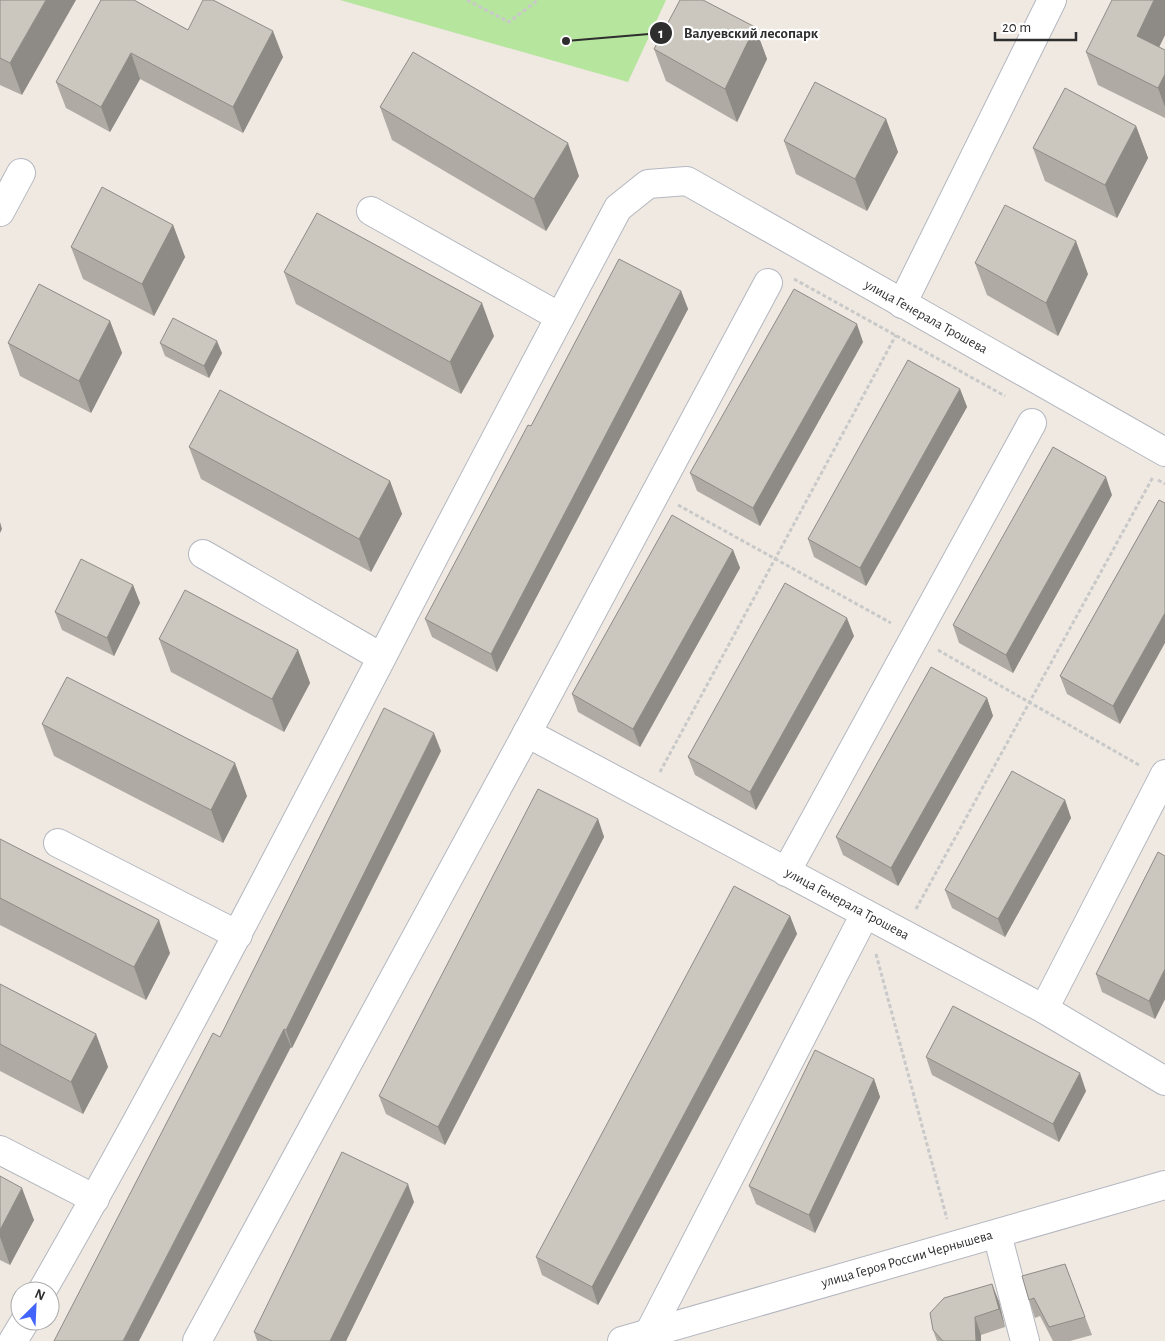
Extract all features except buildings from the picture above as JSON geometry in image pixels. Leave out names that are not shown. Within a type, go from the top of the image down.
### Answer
[{"type":"street","points":[[902,304],[1052,0]]},
{"type":"street","points":[[0,212],[21,173]]},
{"type":"street","name":"улица Генерала Трошева","points":[[560,317],[618,208],[648,184],[687,182],[1165,452]]},
{"type":"street","points":[[48,1281],[95,1199],[238,935],[560,317],[371,211]]},
{"type":"street","points":[[196,1341],[527,733],[768,283]]},
{"type":"street","points":[[786,872],[1032,423]]},
{"type":"street","points":[[203,554],[382,657]]},
{"type":"street","name":"улица Генерала Трошева","points":[[527,733],[1044,1009],[1165,1081]]},
{"type":"street","points":[[1044,1009],[1165,774]]},
{"type":"street","points":[[58,843],[238,935]]},
{"type":"street","points":[[649,1333],[865,914]]},
{"type":"street","points":[[0,1150],[95,1199]]},
{"type":"street","name":"улица Героя России Чернышева","points":[[622,1341],[1165,1185]]},
{"type":"street","points":[[996,1234],[1025,1341]]},
{"type":"path","points":[[467,0],[509,22],[538,0]]},
{"type":"path","points":[[768,283],[783,273],[1018,403],[1032,423]]},
{"type":"path","points":[[647,797],[896,335]]},
{"type":"path","points":[[1145,473],[1165,484]]},
{"type":"path","points":[[903,934],[1153,477]]},
{"type":"path","points":[[865,914],[954,1246]]},
{"type":"green space","points":[[340,0],[666,0],[628,82]]},
{"type":"place","name":"Валуевский лесопарк","points":[[566,41]]}]
